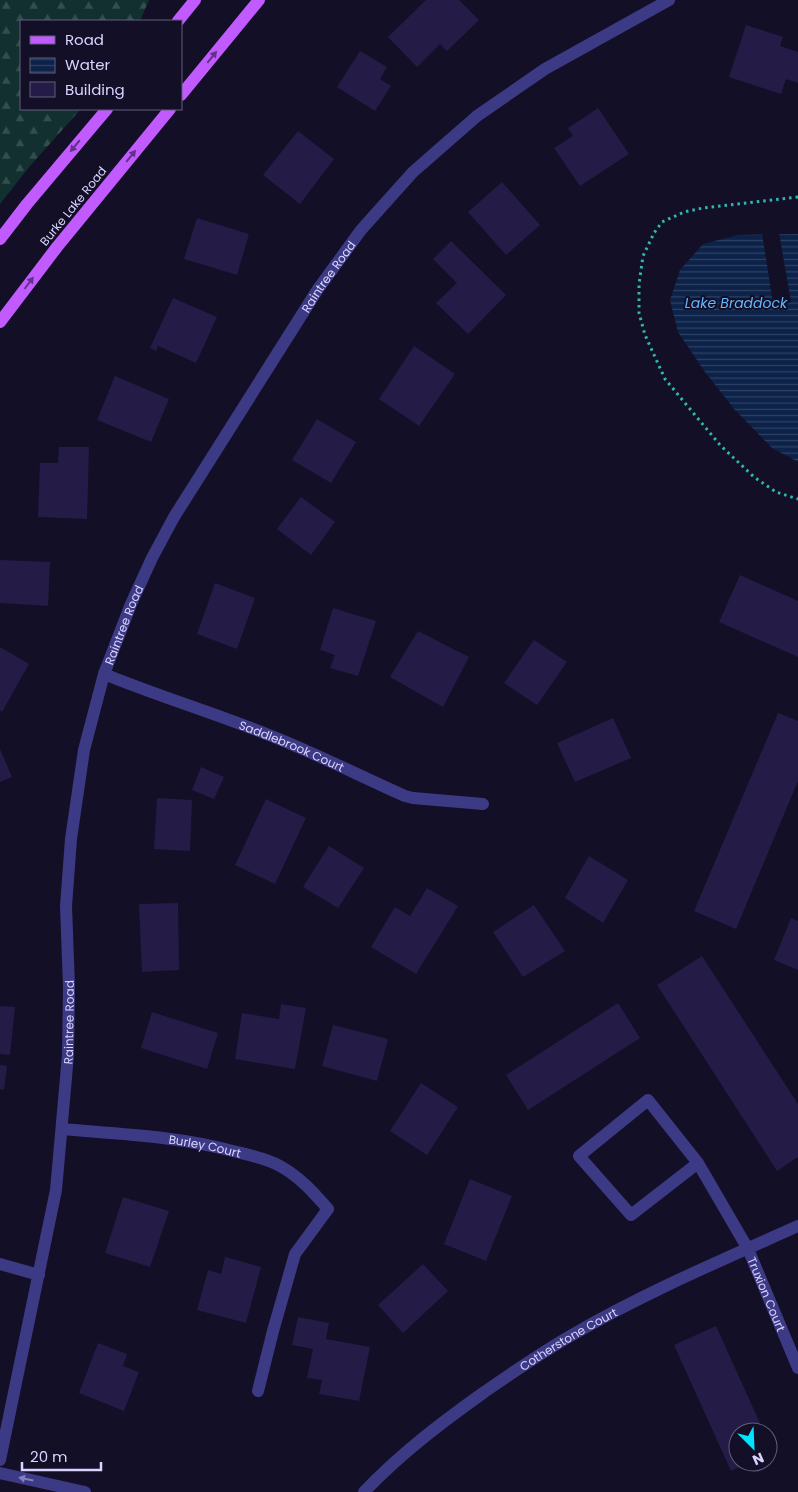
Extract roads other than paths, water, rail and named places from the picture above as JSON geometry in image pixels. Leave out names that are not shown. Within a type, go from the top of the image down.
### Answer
[{"type":"main road","points":[[179,20],[195,0]]},
{"type":"main road","points":[[182,94],[259,0]]},
{"type":"main road","points":[[0,239],[106,110]]},
{"type":"main road","name":"Burke Lake Road","points":[[0,322],[57,247],[169,110]]},
{"type":"street","name":"Raintree Road","points":[[0,1460],[56,1190],[68,1055],[69,987],[66,906],[71,839],[84,750],[104,674],[131,604],[152,558],[174,517],[318,289],[361,230],[413,172],[477,116],[545,68],[669,0]]},
{"type":"street","name":"Saddlebrook Court","points":[[104,674],[154,694],[217,714],[272,736],[405,796],[483,804]]},
{"type":"street","name":"Truxion Court","points":[[698,1163],[631,1215],[579,1156],[648,1100],[698,1163],[748,1249],[798,1368]]},
{"type":"street","name":"Burley Court","points":[[62,1130],[171,1138],[212,1145],[262,1158],[280,1166],[298,1178],[328,1209],[295,1254],[258,1392]]},
{"type":"street","name":"Cotherstone Court","points":[[364,1492],[385,1470],[439,1424],[572,1335],[620,1309],[798,1226]]},
{"type":"street","points":[[0,1264],[39,1275]]},
{"type":"street","points":[[0,1473],[85,1492]]},
{"type":"water","name":"Lake Braddock","points":[[798,234],[798,462],[772,448],[735,410],[705,372],[678,332],[670,300],[680,270],[703,244],[738,235]]}]
